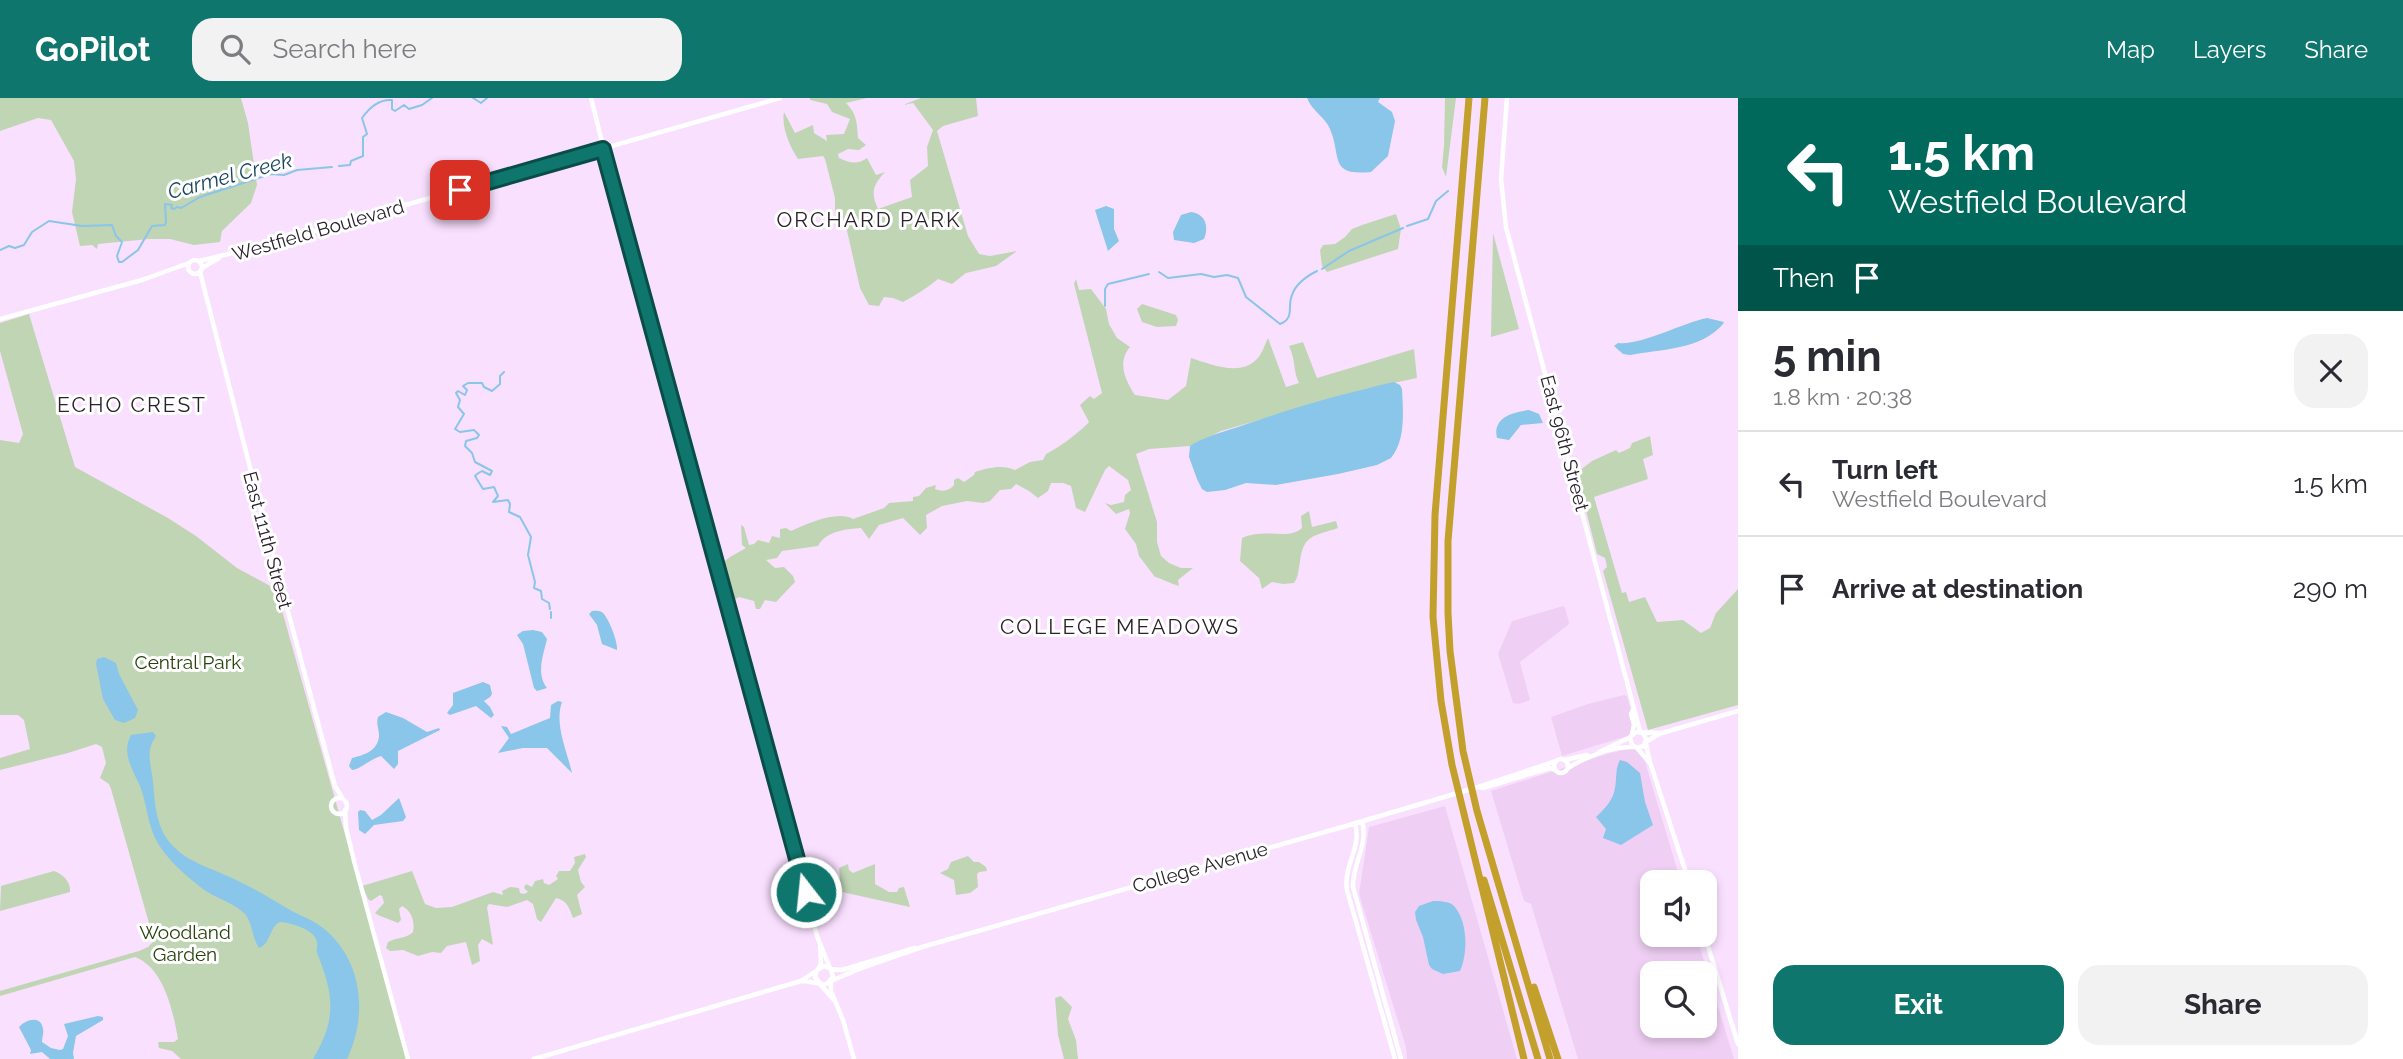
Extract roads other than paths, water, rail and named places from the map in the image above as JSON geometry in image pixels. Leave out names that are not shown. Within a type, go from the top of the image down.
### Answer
[{"type":"highway","points":[[1469,98],[1433,562],[1433,617],[1438,681],[1455,783],[1525,1059]]},
{"type":"highway","points":[[1485,98],[1451,492],[1447,577],[1451,669],[1469,779],[1550,1059]]},
{"type":"highway","points":[[1469,837],[1490,897],[1538,1059]]},
{"type":"highway","points":[[1512,927],[1559,1059]]},
{"type":"main road","points":[[591,98],[820,946],[833,975],[831,981],[834,999],[854,1059]]},
{"type":"main road","name":"Westfield Boulevard","points":[[199,261],[219,258],[780,98]]},
{"type":"main road","name":"East 96th Street","points":[[1507,98],[1502,176],[1503,211],[1509,240],[1629,685],[1633,710],[1646,743]]},
{"type":"main road","name":"Westfield Boulevard","points":[[201,270],[219,258]]},
{"type":"main road","points":[[0,319],[176,269],[194,260],[199,261],[201,270],[192,273],[176,269]]},
{"type":"main road","points":[[189,263],[188,268],[192,273]]},
{"type":"main road","name":"East 111th Street","points":[[201,270],[204,292],[280,587],[335,786],[343,799]]},
{"type":"main road","name":"East 111th Street","points":[[192,273],[204,292]]},
{"type":"main road","name":"East 96th Street","points":[[1631,735],[1634,725],[1631,713],[1633,710]]},
{"type":"main road","points":[[1662,733],[1642,732],[1631,735],[1599,751],[1564,760],[1568,768],[1583,759],[1612,750],[1636,748],[1662,733],[1738,710]]},
{"type":"main road","points":[[1631,735],[1630,743],[1650,762]]},
{"type":"main road","points":[[1646,743],[1685,870]]},
{"type":"main road","name":"College Avenue","points":[[830,968],[842,970],[875,958],[922,947],[1362,821],[1564,760]]},
{"type":"main road","points":[[1555,770],[1556,761]]},
{"type":"main road","name":"College Avenue","points":[[1478,787],[1483,788],[1550,768],[1561,773],[1568,768]]},
{"type":"main road","name":"East 111th Street","points":[[334,800],[335,786]]},
{"type":"main road","points":[[346,827],[332,808],[334,800],[343,799],[346,803],[346,827],[408,1059]]},
{"type":"main road","points":[[336,813],[345,810]]},
{"type":"main road","points":[[1362,821],[1365,842],[1354,874],[1353,887],[1401,1059]]},
{"type":"main road","points":[[1355,823],[1358,839],[1347,873],[1347,890],[1395,1059]]},
{"type":"main road","points":[[820,946],[821,961],[815,977],[834,999]]},
{"type":"main road","name":"College Avenue","points":[[831,981],[922,947]]},
{"type":"main road","points":[[1708,947],[1738,1044]]},
{"type":"main road","points":[[800,981],[818,969],[825,966],[830,968]]},
{"type":"main road","points":[[534,1059],[800,981],[826,984],[831,981]]},
{"type":"water","points":[[1307,98],[1380,98],[1378,102],[1392,112],[1395,121],[1388,156],[1371,172],[1348,171],[1342,168],[1330,129]]},
{"type":"water","points":[[1106,206],[1114,209],[1114,229],[1119,241],[1108,251],[1095,210]]},
{"type":"water","points":[[1191,212],[1200,215],[1205,222],[1204,239],[1194,243],[1174,240],[1173,232],[1181,215]]},
{"type":"water","points":[[1707,318],[1724,322],[1714,333],[1692,344],[1630,355],[1623,354],[1614,346],[1649,338]]},
{"type":"water","points":[[1394,382],[1402,389],[1403,416],[1399,443],[1391,458],[1377,465],[1276,485],[1246,483],[1225,490],[1207,492],[1202,489],[1189,457],[1190,446],[1195,443],[1293,409]]},
{"type":"water","points":[[1529,410],[1539,414],[1543,423],[1521,425],[1509,440],[1497,438],[1496,431],[1501,420],[1511,414]]},
{"type":"water","points":[[592,611],[600,611],[605,616],[615,636],[617,650],[602,644],[597,625],[589,614]]},
{"type":"water","points":[[533,630],[542,632],[547,639],[541,671],[547,688],[537,691],[523,644],[517,635]]},
{"type":"water","points":[[104,657],[116,663],[138,710],[135,718],[124,723],[115,720],[103,699],[96,664],[97,659]]},
{"type":"water","points":[[483,682],[490,685],[492,694],[484,701],[494,715],[491,718],[476,706],[450,715],[447,713],[453,705],[453,693]]},
{"type":"water","points":[[562,702],[560,728],[572,773],[547,748],[523,748],[498,753],[509,738],[501,726],[507,727],[511,734],[550,718],[551,705]]},
{"type":"water","points":[[386,712],[427,732],[439,728],[440,730],[398,751],[398,764],[394,769],[381,756],[352,770],[349,766],[352,758],[366,754],[376,745],[379,736],[378,717]]},
{"type":"water","points":[[153,732],[156,736],[150,758],[156,807],[163,832],[173,846],[194,861],[249,886],[319,925],[347,956],[358,989],[359,1007],[354,1042],[347,1059],[313,1059],[326,1031],[330,1007],[330,994],[317,953],[316,938],[308,930],[280,922],[276,924],[266,943],[259,948],[245,914],[196,883],[174,864],[157,841],[127,748],[131,735]]},
{"type":"water","points":[[1620,760],[1627,762],[1640,773],[1645,802],[1653,825],[1621,845],[1603,838],[1606,829],[1596,817],[1612,797]]},
{"type":"water","points":[[399,798],[406,817],[403,821],[374,825],[365,834],[359,830],[360,810],[365,811],[372,820]]},
{"type":"water","points":[[1433,901],[1452,904],[1459,912],[1465,947],[1460,971],[1443,974],[1429,965],[1415,912],[1419,906]]},
{"type":"water","points":[[103,1017],[103,1020],[76,1036],[74,1059],[50,1059],[42,1052],[30,1054],[31,1050],[19,1027],[25,1022],[39,1021],[43,1031],[42,1042],[60,1050],[63,1049],[68,1036],[64,1024]]},
{"type":"waterway","name":"Carmel Creek","points":[[339,166],[350,165],[351,161],[363,156],[363,137],[367,134],[362,118],[374,105],[392,100],[392,109],[395,111],[404,105],[409,109],[422,105],[432,98]]},
{"type":"waterway","name":"Carmel Creek","points":[[473,98],[481,103],[487,98]]},
{"type":"waterway","name":"Carmel Creek","points":[[0,250],[24,245],[32,232],[49,221],[82,226],[112,225],[116,236],[122,242],[117,256],[119,262],[122,262],[138,250],[152,226],[165,225],[165,204],[172,205],[171,208],[174,209],[181,208],[200,197],[271,174],[284,175],[297,170],[332,167]]},
{"type":"waterway","points":[[1407,226],[1428,219],[1436,201],[1448,191]]},
{"type":"waterway","points":[[1322,269],[1349,251],[1403,228]]},
{"type":"waterway","points":[[1159,272],[1168,278],[1201,274],[1238,278],[1246,297],[1280,324],[1288,319],[1296,287],[1317,271]]},
{"type":"waterway","points":[[1105,306],[1105,289],[1108,284],[1149,274]]},
{"type":"waterway","points":[[504,372],[500,376],[500,384],[492,391],[482,383],[468,383],[463,386],[467,390],[465,395],[458,391],[456,393],[460,400],[458,407],[464,414],[455,429],[460,432],[474,430],[479,435],[466,441],[465,446],[472,453],[475,462],[492,471],[490,475],[482,471],[475,476],[483,489],[494,487],[498,496],[493,502],[508,500],[509,512],[520,517],[531,537],[528,555],[534,588],[541,591],[542,599],[549,603],[550,609]]},
{"type":"waterway","points":[[551,612],[551,618]]},
{"type":"district","name":"ORCHARD PARK","points":[[869,220]]},
{"type":"district","name":"ECHO CREST","points":[[132,405]]},
{"type":"district","name":"COLLEGE MEADOWS","points":[[1120,627]]},
{"type":"park label","name":"Central Park","points":[[188,662]]},
{"type":"park label","name":"Woodland Garden","points":[[185,943]]}]
